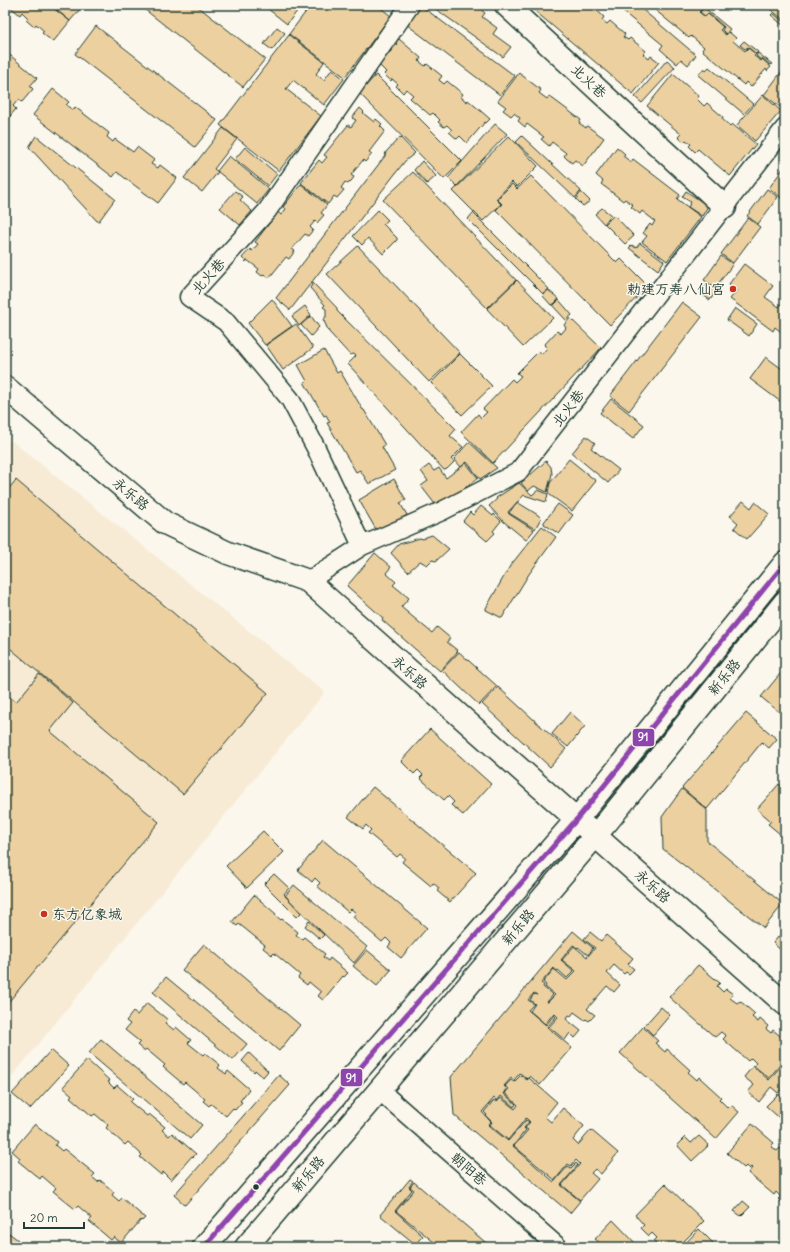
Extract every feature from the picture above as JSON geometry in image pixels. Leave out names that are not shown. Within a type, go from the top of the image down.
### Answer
[{"type":"main road","name":"北火巷","points":[[506,5],[725,206]]},
{"type":"main road","name":"永乐路","points":[[5,387],[165,523],[228,553],[308,581],[785,1004]]},
{"type":"main road","name":"新乐路","points":[[204,1247],[577,819],[785,563]]},
{"type":"main road","name":"新乐路","points":[[246,1247],[595,835],[785,602]]},
{"type":"street","name":"北火巷","points":[[362,546],[316,448],[290,399],[226,322],[189,297],[267,211],[410,5]]},
{"type":"street","name":"北火巷","points":[[308,581],[362,546],[442,511],[518,472],[785,128]]},
{"type":"street","name":"朝阳巷","points":[[379,1090],[558,1247]]},
{"type":"shaded area","points":[[5,440],[12,441],[325,692],[5,1085]]},
{"type":"building","points":[[8,5],[49,5],[70,21],[53,42],[42,33],[44,31],[36,24],[34,27],[26,20],[28,18],[22,12],[20,15]]},
{"type":"building","points":[[51,5],[78,5],[81,8],[70,21]]},
{"type":"building","points":[[139,5],[196,5],[265,59],[243,87]]},
{"type":"building","points":[[263,5],[302,5],[287,24]]},
{"type":"building","points":[[311,5],[377,5],[391,16],[345,77],[289,34]]},
{"type":"building","points":[[420,5],[515,76],[500,95],[406,24]]},
{"type":"building","points":[[430,5],[475,5],[485,13],[482,17],[497,28],[493,34],[511,47],[503,57]]},
{"type":"building","points":[[591,5],[604,17],[602,20],[607,24],[610,21],[625,34],[623,37],[628,40],[630,38],[646,51],[643,54],[649,59],[651,56],[659,62],[633,94],[529,6]]},
{"type":"building","points":[[615,5],[637,5],[696,55],[688,65],[681,59],[677,64],[660,49],[663,45]]},
{"type":"building","points":[[649,5],[697,5],[702,9],[699,12],[705,17],[708,14],[723,27],[720,30],[726,35],[729,32],[736,38],[733,41],[745,51],[748,48],[756,54],[754,56],[761,61],[762,59],[771,67],[767,71],[766,69],[751,87],[746,82],[744,85],[702,50],[704,47],[691,36],[689,38]]},
{"type":"building","points":[[698,5],[701,5],[730,29],[726,34],[722,30],[724,27],[708,13],[705,16],[700,12],[703,9]]},
{"type":"building","points":[[765,5],[785,5],[785,21]]},
{"type":"building","points":[[773,13],[785,23],[785,27],[771,15]]},
{"type":"building","points":[[96,26],[217,120],[195,147],[75,54]]},
{"type":"building","points":[[277,27],[285,33],[272,50],[264,44]]},
{"type":"building","points":[[289,35],[324,62],[316,74],[324,80],[332,69],[344,79],[324,105],[293,80],[286,89],[321,116],[279,171],[220,125]]},
{"type":"building","points":[[399,39],[421,58],[419,61],[425,66],[427,64],[442,76],[439,80],[444,84],[447,81],[463,94],[461,97],[467,102],[468,100],[490,119],[486,123],[485,122],[467,143],[460,136],[457,139],[449,132],[452,130],[447,125],[444,127],[438,122],[440,120],[433,113],[430,115],[410,98],[413,95],[406,89],[403,93],[396,86],[398,84],[392,79],[391,81],[384,74],[386,72],[379,65],[397,44],[395,42]]},
{"type":"building","points":[[744,41],[758,52],[756,54],[748,47],[745,49],[740,45]]},
{"type":"building","points":[[5,51],[37,78],[30,86],[33,89],[22,102],[18,100],[13,106],[16,109],[5,122]]},
{"type":"building","points":[[758,53],[772,64],[770,65],[762,58],[761,60],[756,56]]},
{"type":"building","points":[[667,60],[675,67],[642,103],[635,97]]},
{"type":"building","points":[[709,67],[753,104],[744,114],[698,75],[704,68],[706,70]]},
{"type":"building","points":[[785,67],[785,107],[783,109],[764,95]]},
{"type":"building","points":[[519,73],[541,90],[539,93],[547,99],[549,96],[581,120],[579,123],[586,128],[587,126],[604,138],[583,166],[575,160],[572,163],[564,156],[566,153],[552,142],[549,146],[541,139],[544,137],[527,124],[525,127],[518,121],[520,118],[514,113],[511,116],[503,110],[506,107],[498,101]]},
{"type":"building","points":[[673,74],[699,96],[697,99],[704,106],[707,103],[723,117],[722,119],[730,126],[732,124],[756,144],[730,176],[698,149],[695,152],[689,146],[691,144],[686,140],[684,142],[678,137],[681,134],[647,106]]},
{"type":"building","points":[[376,75],[462,161],[444,179],[359,93]]},
{"type":"building","points":[[53,89],[69,102],[66,105],[73,110],[75,107],[109,133],[107,137],[113,142],[115,139],[133,152],[137,147],[154,160],[151,164],[158,168],[160,165],[177,178],[158,203],[117,172],[113,177],[33,115]]},
{"type":"building","points":[[763,95],[781,111],[755,141],[737,125]]},
{"type":"building","points":[[360,108],[364,112],[363,113],[374,122],[376,119],[382,124],[380,126],[385,131],[369,152],[372,154],[365,162],[363,160],[351,175],[354,177],[352,180],[348,184],[345,182],[341,188],[344,190],[337,198],[334,196],[328,204],[301,183],[319,160],[322,163],[327,157],[324,155],[348,125],[351,127],[356,120],[352,118]]},
{"type":"building","points":[[495,124],[507,134],[457,186],[448,178]]},
{"type":"building","points":[[223,128],[237,139],[214,169],[218,172],[202,192],[184,178]]},
{"type":"building","points":[[36,136],[115,199],[99,221],[97,221],[29,147]]},
{"type":"building","points":[[509,136],[538,166],[517,187],[512,182],[496,199],[501,204],[483,221],[453,191]]},
{"type":"building","points":[[522,136],[581,191],[575,198],[516,142]]},
{"type":"building","points":[[400,137],[415,153],[405,161],[290,310],[276,298],[385,156],[386,152]]},
{"type":"building","points":[[245,147],[277,174],[268,186],[235,159]]},
{"type":"building","points":[[617,147],[625,154],[623,156],[631,162],[633,159],[680,195],[677,199],[701,217],[667,261],[642,242],[647,236],[643,233],[650,224],[652,226],[655,221],[642,211],[640,214],[631,207],[633,205],[625,199],[623,201],[601,184],[603,181],[596,175]]},
{"type":"building","points":[[229,156],[269,189],[257,204],[217,171]]},
{"type":"building","points":[[422,161],[436,176],[427,184],[414,170]]},
{"type":"building","points":[[785,166],[785,198],[784,200],[769,188]]},
{"type":"building","points":[[413,172],[516,280],[487,308],[383,200]]},
{"type":"building","points":[[531,176],[617,263],[621,259],[648,286],[610,325],[496,210],[502,204],[497,199],[512,184],[517,189]]},
{"type":"building","points":[[301,184],[327,205],[321,213],[324,215],[317,223],[315,221],[310,227],[313,230],[308,236],[305,234],[292,249],[295,251],[289,259],[286,257],[269,278],[264,274],[262,276],[257,272],[259,269],[242,258],[250,249],[252,251],[258,244],[255,242],[278,212],[281,215],[286,209],[283,207]]},
{"type":"building","points":[[767,189],[778,197],[758,224],[747,216]]},
{"type":"building","points":[[235,191],[243,197],[240,200],[252,211],[240,225],[220,208]]},
{"type":"building","points":[[686,191],[708,206],[702,216],[688,207],[691,202],[682,197]]},
{"type":"building","points":[[581,192],[590,201],[583,206],[576,199]]},
{"type":"building","points":[[602,208],[611,215],[604,224],[595,214]]},
{"type":"building","points":[[378,210],[388,220],[383,224],[397,238],[397,240],[383,254],[368,238],[362,245],[353,236]]},
{"type":"building","points":[[473,213],[549,289],[543,294],[468,219]]},
{"type":"building","points":[[614,215],[634,236],[625,244],[605,224]]},
{"type":"building","points":[[748,218],[760,227],[733,263],[721,254]]},
{"type":"building","points":[[640,243],[664,261],[658,270],[629,248],[632,245],[636,248]]},
{"type":"building","points":[[358,246],[460,353],[429,382],[327,274]]},
{"type":"building","points":[[721,256],[733,264],[715,288],[704,280]]},
{"type":"building","points":[[744,264],[773,286],[765,297],[779,307],[785,299],[785,335],[775,327],[773,331],[730,299],[737,290],[729,284]]},
{"type":"building","points":[[517,280],[553,318],[523,347],[487,309]]},
{"type":"building","points":[[313,283],[337,308],[337,311],[456,429],[450,436],[463,447],[451,459],[454,462],[447,469],[444,470],[348,364],[356,356],[354,354],[350,355],[329,332],[323,319],[326,317],[326,309],[323,307],[325,305],[310,288]]},
{"type":"building","points":[[707,284],[717,291],[710,300],[700,293]]},
{"type":"building","points":[[548,290],[559,299],[551,305],[543,296]]},
{"type":"building","points":[[272,299],[292,326],[265,345],[248,323]]},
{"type":"building","points":[[559,300],[572,315],[566,320],[553,306]]},
{"type":"building","points":[[682,302],[702,317],[629,411],[610,396]]},
{"type":"building","points":[[305,306],[311,315],[299,326],[292,316]]},
{"type":"building","points":[[735,308],[757,324],[749,336],[727,320]]},
{"type":"building","points":[[311,316],[319,327],[311,336],[301,325]]},
{"type":"building","points":[[570,318],[601,348],[493,463],[461,432],[478,414],[481,418],[487,412],[483,409],[512,379],[515,382],[521,376],[517,373],[539,351],[542,354],[547,348],[544,345],[557,331],[561,334],[566,328],[564,325]]},
{"type":"building","points":[[296,324],[313,348],[283,370],[266,345]]},
{"type":"building","points":[[324,350],[337,373],[340,371],[385,445],[382,447],[395,470],[369,484],[360,470],[356,472],[327,423],[330,422],[326,415],[324,416],[304,382],[307,381],[298,365]]},
{"type":"building","points":[[460,354],[492,386],[462,415],[431,383]]},
{"type":"building","points":[[766,357],[785,371],[785,405],[750,379]]},
{"type":"building","points":[[611,399],[644,425],[633,439],[600,413]]},
{"type":"building","points":[[586,436],[595,443],[591,448],[619,470],[608,483],[572,453]]},
{"type":"building","points":[[469,442],[497,468],[480,479],[467,462],[461,467],[454,459]]},
{"type":"building","points":[[569,459],[596,481],[572,511],[548,492],[550,483]]},
{"type":"building","points":[[546,461],[551,467],[552,474],[547,492],[534,486],[528,491],[521,483]]},
{"type":"building","points":[[466,463],[478,478],[438,508],[421,486],[428,481],[421,471],[429,465],[434,471],[439,468],[446,478]]},
{"type":"building","points":[[394,479],[406,500],[400,503],[407,515],[378,533],[359,500]]},
{"type":"building","points":[[16,480],[268,693],[183,794],[5,644],[5,493]]},
{"type":"building","points":[[519,483],[532,495],[538,490],[548,494],[546,502],[524,495],[508,512],[534,530],[526,540],[503,521],[489,506],[497,499],[496,498]]},
{"type":"building","points":[[743,501],[751,508],[755,502],[769,514],[747,539],[734,528],[738,523],[730,516]]},
{"type":"building","points":[[517,502],[541,518],[535,529],[509,513]]},
{"type":"building","points":[[558,504],[573,515],[559,534],[544,524]]},
{"type":"building","points":[[481,506],[493,516],[494,514],[501,521],[493,531],[495,533],[487,541],[463,521],[470,512],[473,515]]},
{"type":"building","points":[[542,526],[556,537],[529,574],[502,618],[486,610],[510,566]]},
{"type":"building","points":[[432,535],[449,549],[436,561],[432,560],[427,565],[420,561],[408,572],[391,553],[399,544],[420,538],[423,539]]},
{"type":"building","points":[[375,553],[391,567],[386,573],[396,582],[393,585],[409,598],[401,607],[432,633],[437,627],[450,638],[447,642],[458,651],[440,671],[382,620],[383,618],[347,586]]},
{"type":"building","points":[[459,652],[497,686],[479,705],[442,670]]},
{"type":"building","points":[[785,668],[785,717],[761,697]]},
{"type":"building","name":"东方亿象城","points":[[39,674],[73,703],[50,731],[159,822],[5,1006],[5,693],[16,702]]},
{"type":"building","points":[[498,687],[566,749],[550,767],[482,704]]},
{"type":"building","points":[[570,712],[585,726],[568,747],[552,734]]},
{"type":"building","points":[[746,713],[777,739],[769,748],[762,742],[707,809],[682,788]]},
{"type":"building","points":[[430,729],[491,784],[463,815],[451,805],[454,802],[448,796],[444,800],[420,778],[423,775],[418,770],[414,774],[401,761]]},
{"type":"building","points":[[779,784],[785,789],[785,832],[783,830],[780,834],[768,824],[771,821],[757,809]]},
{"type":"building","points":[[373,787],[476,873],[450,902],[437,891],[439,888],[433,883],[431,886],[402,862],[405,858],[400,854],[397,857],[368,833],[371,830],[366,825],[363,829],[348,817]]},
{"type":"building","points":[[682,789],[707,810],[707,841],[783,904],[764,928],[663,849],[662,817]]},
{"type":"building","points":[[263,831],[284,852],[247,888],[226,866]]},
{"type":"building","points":[[323,840],[427,928],[401,958],[388,947],[391,943],[386,938],[382,942],[353,917],[356,913],[351,909],[348,912],[317,886],[320,883],[315,878],[312,882],[298,870]]},
{"type":"building","points":[[274,874],[289,888],[284,894],[301,913],[297,917],[264,884]]},
{"type":"building","points":[[294,885],[367,947],[354,963],[285,896]]},
{"type":"building","points":[[254,895],[276,914],[275,915],[298,932],[296,935],[302,939],[304,937],[325,954],[323,957],[328,961],[330,958],[348,973],[344,977],[343,976],[323,1000],[318,996],[321,992],[309,982],[307,985],[298,978],[300,975],[274,953],[272,955],[263,948],[265,945],[239,924],[237,926],[232,922]]},
{"type":"building","points":[[309,921],[324,935],[320,939],[305,926]]},
{"type":"building","points":[[785,929],[785,954],[773,943]]},
{"type":"building","points":[[573,931],[593,948],[588,955],[573,945],[561,960],[574,971],[567,978],[558,970],[556,971],[567,980],[576,971],[562,960],[574,946],[587,957],[595,948],[584,939],[590,932],[601,941],[606,935],[633,958],[628,964],[634,969],[629,974],[626,972],[624,974],[614,965],[607,973],[620,985],[614,992],[607,986],[587,1009],[595,1015],[589,1021],[586,1019],[585,1020],[574,1012],[566,1019],[581,1031],[575,1038],[570,1033],[565,1040],[549,1027],[558,1017],[554,1013],[545,1024],[530,1011],[535,1004],[530,1000],[534,994],[537,995],[534,993],[528,1000],[534,1004],[528,1010],[546,1025],[554,1015],[556,1017],[547,1027],[572,1048],[540,1085],[530,1076],[527,1079],[520,1073],[514,1080],[511,1078],[504,1086],[507,1089],[504,1094],[516,1104],[514,1107],[501,1096],[497,1101],[494,1098],[482,1112],[491,1122],[488,1125],[508,1141],[526,1120],[529,1122],[524,1128],[526,1130],[513,1146],[554,1182],[568,1166],[571,1168],[576,1163],[578,1165],[561,1185],[580,1201],[570,1213],[454,1115],[451,1077]],"holes":[[[554,968],[556,970],[554,969],[543,982],[546,985],[545,987],[555,995],[547,1002],[553,995],[543,987],[544,985],[541,983]]]},
{"type":"building","points":[[204,944],[300,1025],[279,1051],[182,970]]},
{"type":"building","points":[[367,950],[391,970],[377,986],[353,966]]},
{"type":"building","points":[[698,965],[720,983],[717,986],[723,992],[726,989],[733,994],[730,998],[737,1003],[740,1001],[755,1014],[752,1017],[758,1022],[760,1019],[768,1026],[766,1029],[771,1033],[773,1030],[785,1040],[785,1059],[769,1078],[754,1066],[756,1063],[751,1058],[748,1061],[723,1039],[726,1036],[721,1032],[715,1037],[669,997]]},
{"type":"building","points":[[166,977],[247,1044],[233,1060],[153,992]]},
{"type":"building","points":[[147,1003],[168,1020],[165,1023],[174,1030],[176,1027],[191,1040],[188,1043],[203,1055],[205,1053],[220,1065],[218,1068],[226,1074],[228,1071],[249,1089],[240,1101],[242,1102],[235,1110],[233,1108],[226,1116],[211,1104],[209,1106],[203,1101],[205,1099],[185,1082],[183,1084],[163,1067],[165,1065],[146,1049],[144,1051],[137,1045],[140,1042],[125,1030],[130,1024],[126,1021],[133,1012],[137,1015]]},
{"type":"building","points":[[661,1007],[670,1015],[653,1035],[644,1026]]},
{"type":"building","points":[[643,1027],[658,1041],[655,1043],[665,1052],[667,1049],[690,1070],[688,1072],[697,1080],[699,1077],[721,1097],[719,1099],[728,1108],[731,1105],[739,1112],[716,1139],[620,1053]]},
{"type":"building","points":[[101,1039],[202,1125],[190,1139],[89,1053]]},
{"type":"building","points":[[51,1050],[69,1066],[30,1109],[12,1094]]},
{"type":"building","points":[[249,1053],[268,1071],[263,1077],[255,1070],[254,1072],[242,1061]]},
{"type":"building","points":[[87,1060],[110,1081],[108,1082],[114,1088],[117,1085],[133,1099],[130,1102],[147,1116],[149,1114],[165,1127],[162,1130],[169,1136],[172,1133],[196,1154],[193,1157],[192,1156],[171,1180],[163,1172],[161,1175],[140,1157],[142,1155],[128,1142],[125,1145],[106,1128],[108,1125],[95,1114],[92,1116],[70,1097],[72,1095],[63,1087]]},
{"type":"building","points":[[785,1061],[785,1085],[778,1093],[771,1087],[759,1102],[748,1092],[754,1085],[744,1077],[753,1066],[769,1080]]},
{"type":"building","points":[[279,1075],[290,1085],[185,1205],[174,1195]]},
{"type":"building","points":[[521,1075],[527,1080],[529,1078],[557,1102],[545,1117],[551,1122],[563,1108],[584,1126],[573,1140],[578,1145],[591,1130],[618,1153],[601,1174],[595,1169],[591,1173],[598,1179],[580,1200],[562,1185],[580,1164],[576,1160],[571,1166],[568,1164],[555,1180],[514,1146],[528,1130],[525,1128],[530,1122],[526,1118],[508,1140],[490,1125],[492,1122],[484,1112],[494,1100],[497,1102],[501,1098],[515,1109],[518,1105],[505,1093],[509,1089],[505,1086],[511,1080],[514,1082]]},
{"type":"building","points":[[778,1094],[785,1101],[785,1123],[766,1106]]},
{"type":"building","points":[[35,1124],[57,1142],[55,1145],[62,1151],[64,1149],[95,1174],[92,1177],[98,1182],[100,1180],[114,1192],[112,1195],[119,1201],[122,1198],[145,1218],[142,1221],[141,1220],[121,1243],[114,1237],[111,1240],[89,1221],[92,1218],[78,1206],[75,1209],[53,1191],[56,1188],[42,1176],[40,1179],[18,1161],[20,1158],[12,1151]]},
{"type":"building","points":[[752,1124],[774,1143],[771,1146],[777,1151],[780,1148],[785,1153],[785,1205],[778,1199],[781,1197],[776,1192],[774,1195],[748,1173],[752,1168],[751,1167],[749,1169],[746,1166],[744,1168],[727,1153]]},
{"type":"building","points":[[699,1136],[709,1145],[692,1161],[677,1145],[685,1137],[691,1143]]},
{"type":"building","points":[[410,1179],[413,1181],[409,1187],[412,1190],[395,1211],[423,1236],[415,1244],[380,1215]]},
{"type":"building","points":[[414,1182],[491,1247],[440,1247],[396,1211],[414,1190],[410,1187]]},
{"type":"building","points":[[665,1184],[704,1221],[678,1247],[661,1247],[654,1241],[657,1238],[652,1233],[649,1236],[641,1228],[644,1225],[635,1215]]},
{"type":"building","points":[[743,1201],[750,1207],[741,1216],[734,1211]]},
{"type":"building","points":[[613,1220],[639,1247],[605,1247],[595,1239]]},
{"type":"building","points":[[699,1229],[717,1247],[682,1247]]},
{"type":"building","points":[[5,1232],[8,1235],[9,1233],[18,1240],[12,1247],[5,1247]]},
{"type":"transit line","name":"91","points":[[204,1247],[577,819],[785,563]]},
{"type":"place","name":"勅建万寿八仙宫","points":[[733,289]]},
{"type":"place","name":"东方亿象城","points":[[44,914]]}]
